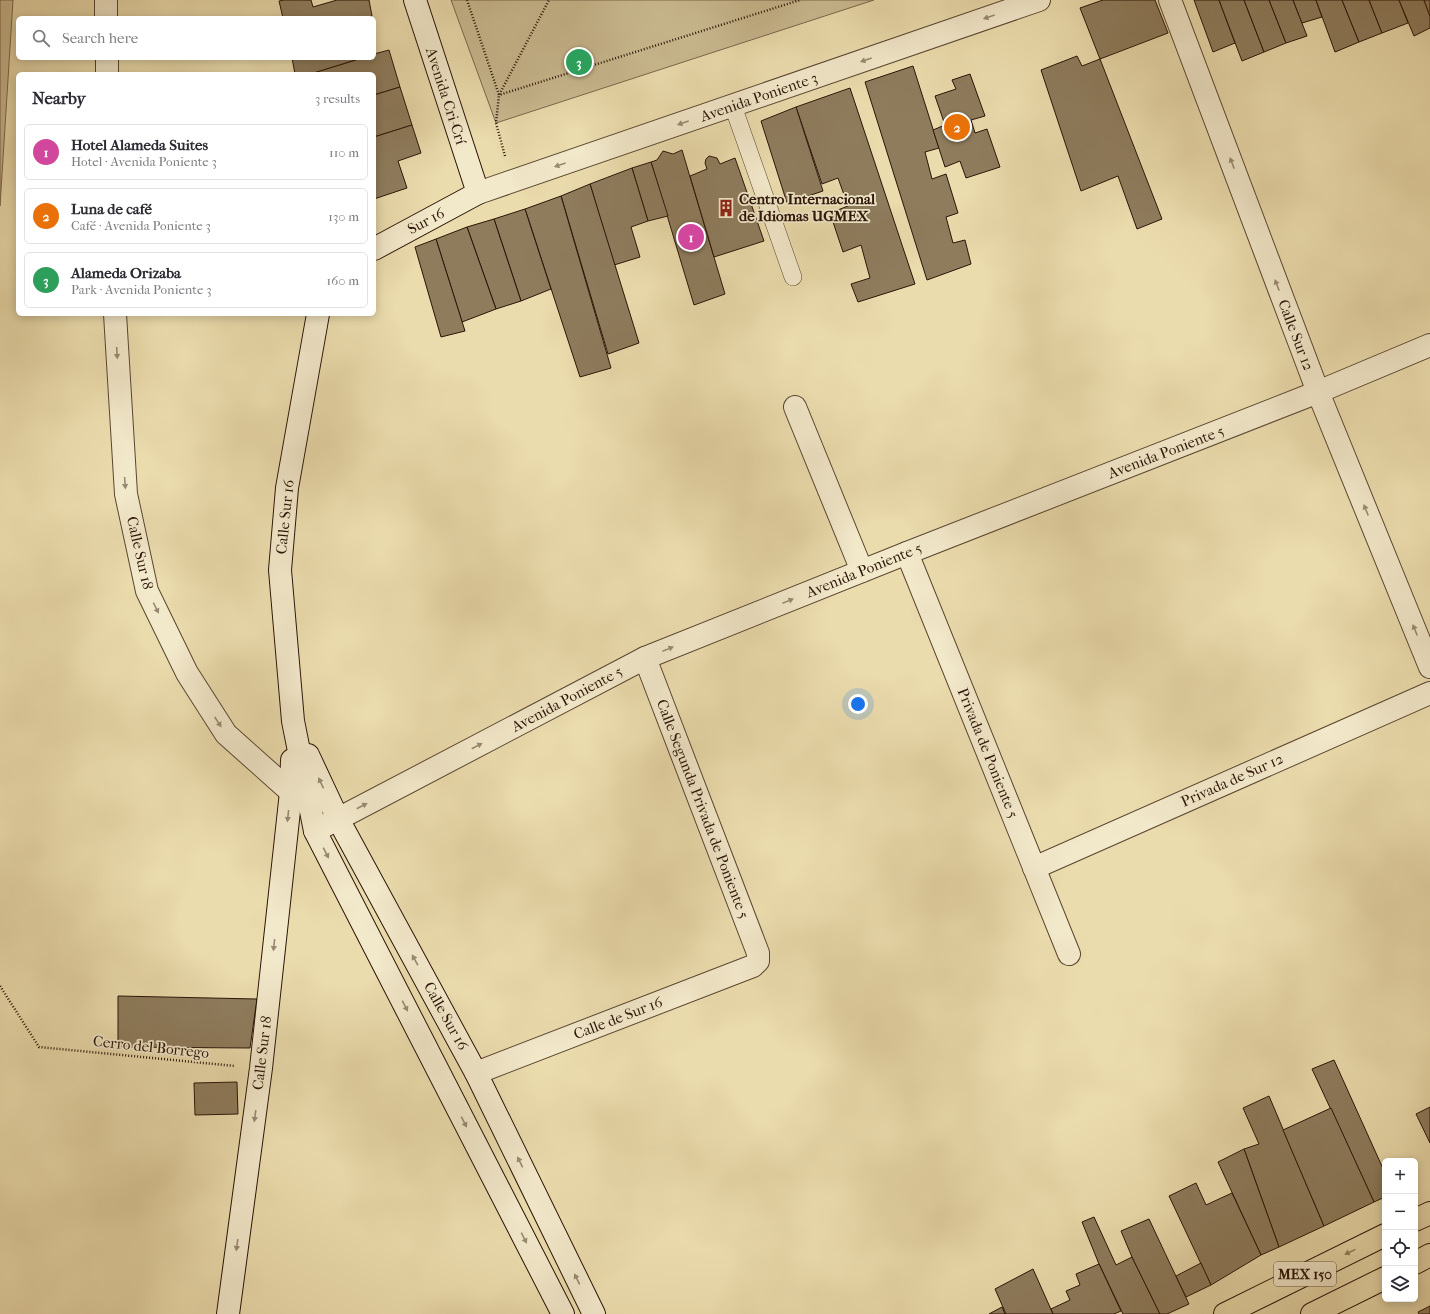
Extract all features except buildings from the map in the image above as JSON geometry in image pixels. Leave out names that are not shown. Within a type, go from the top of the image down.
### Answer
[{"type":"main road","points":[[1418,1219],[1430,1213]]},
{"type":"main road","name":"MEX 150","points":[[1225,1314],[1382,1236]]},
{"type":"main road","points":[[1418,1261],[1430,1255]]},
{"type":"main road","name":"MEX 150","points":[[1312,1314],[1382,1279]]},
{"type":"street","points":[[106,0],[106,16]]},
{"type":"street","name":"Avenida Cri-Crí","points":[[415,0],[478,193]]},
{"type":"street","name":"Avenida Poniente 3","points":[[478,193],[1039,0]]},
{"type":"street","name":"Calle Sur 12","points":[[1170,0],[1318,392],[1430,667]]},
{"type":"street","points":[[107,60],[107,72]]},
{"type":"street","name":"Sur 16","points":[[376,248],[478,193]]},
{"type":"street","name":"Calle Sur 18","points":[[115,316],[126,494],[147,591],[187,673],[226,734],[291,792]]},
{"type":"street","name":"Calle Sur 16","points":[[318,316],[287,488],[280,570],[293,721],[315,831],[563,1314]]},
{"type":"street","name":"Avenida Poniente 5","points":[[315,831],[645,658],[907,552],[1318,392],[1430,345]]},
{"type":"street","points":[[795,407],[862,571]]},
{"type":"street","name":"Privada de Poniente 5","points":[[907,552],[1069,954]]},
{"type":"street","name":"Calle Segunda Privada de Poniente 5","points":[[645,658],[758,953],[758,961]]},
{"type":"street","name":"Privada de Sur 12","points":[[1034,868],[1430,693]]},
{"type":"street","name":"Calle Sur 18","points":[[228,1314],[261,1068],[291,792],[293,721]]},
{"type":"street","name":"Calle Sur 16","points":[[293,721],[338,819],[476,1073],[594,1314]]},
{"type":"street","name":"Calle de Sur 16","points":[[476,1073],[753,966],[758,961]]},
{"type":"lane","points":[[733,106],[793,277]]},
{"type":"path","points":[[467,0],[499,95]]},
{"type":"path","points":[[513,181],[496,123],[499,95],[549,0]]},
{"type":"path","points":[[499,95],[800,0]]},
{"type":"path","name":"Cerro del Borrego","points":[[0,986],[39,1047],[261,1068]]},
{"type":"shaded area","points":[[0,0],[13,0],[0,206]]},
{"type":"shaded area","points":[[451,0],[874,0],[496,123]]},
{"type":"place","name":"Alameda Orizaba","points":[[579,62]]},
{"type":"place","name":"Luna de café","points":[[957,127]]},
{"type":"place","name":"Centro Internacional de Idiomas UGMEX","points":[[726,208]]},
{"type":"place","name":"Hotel Alameda Suites","points":[[691,237]]}]
